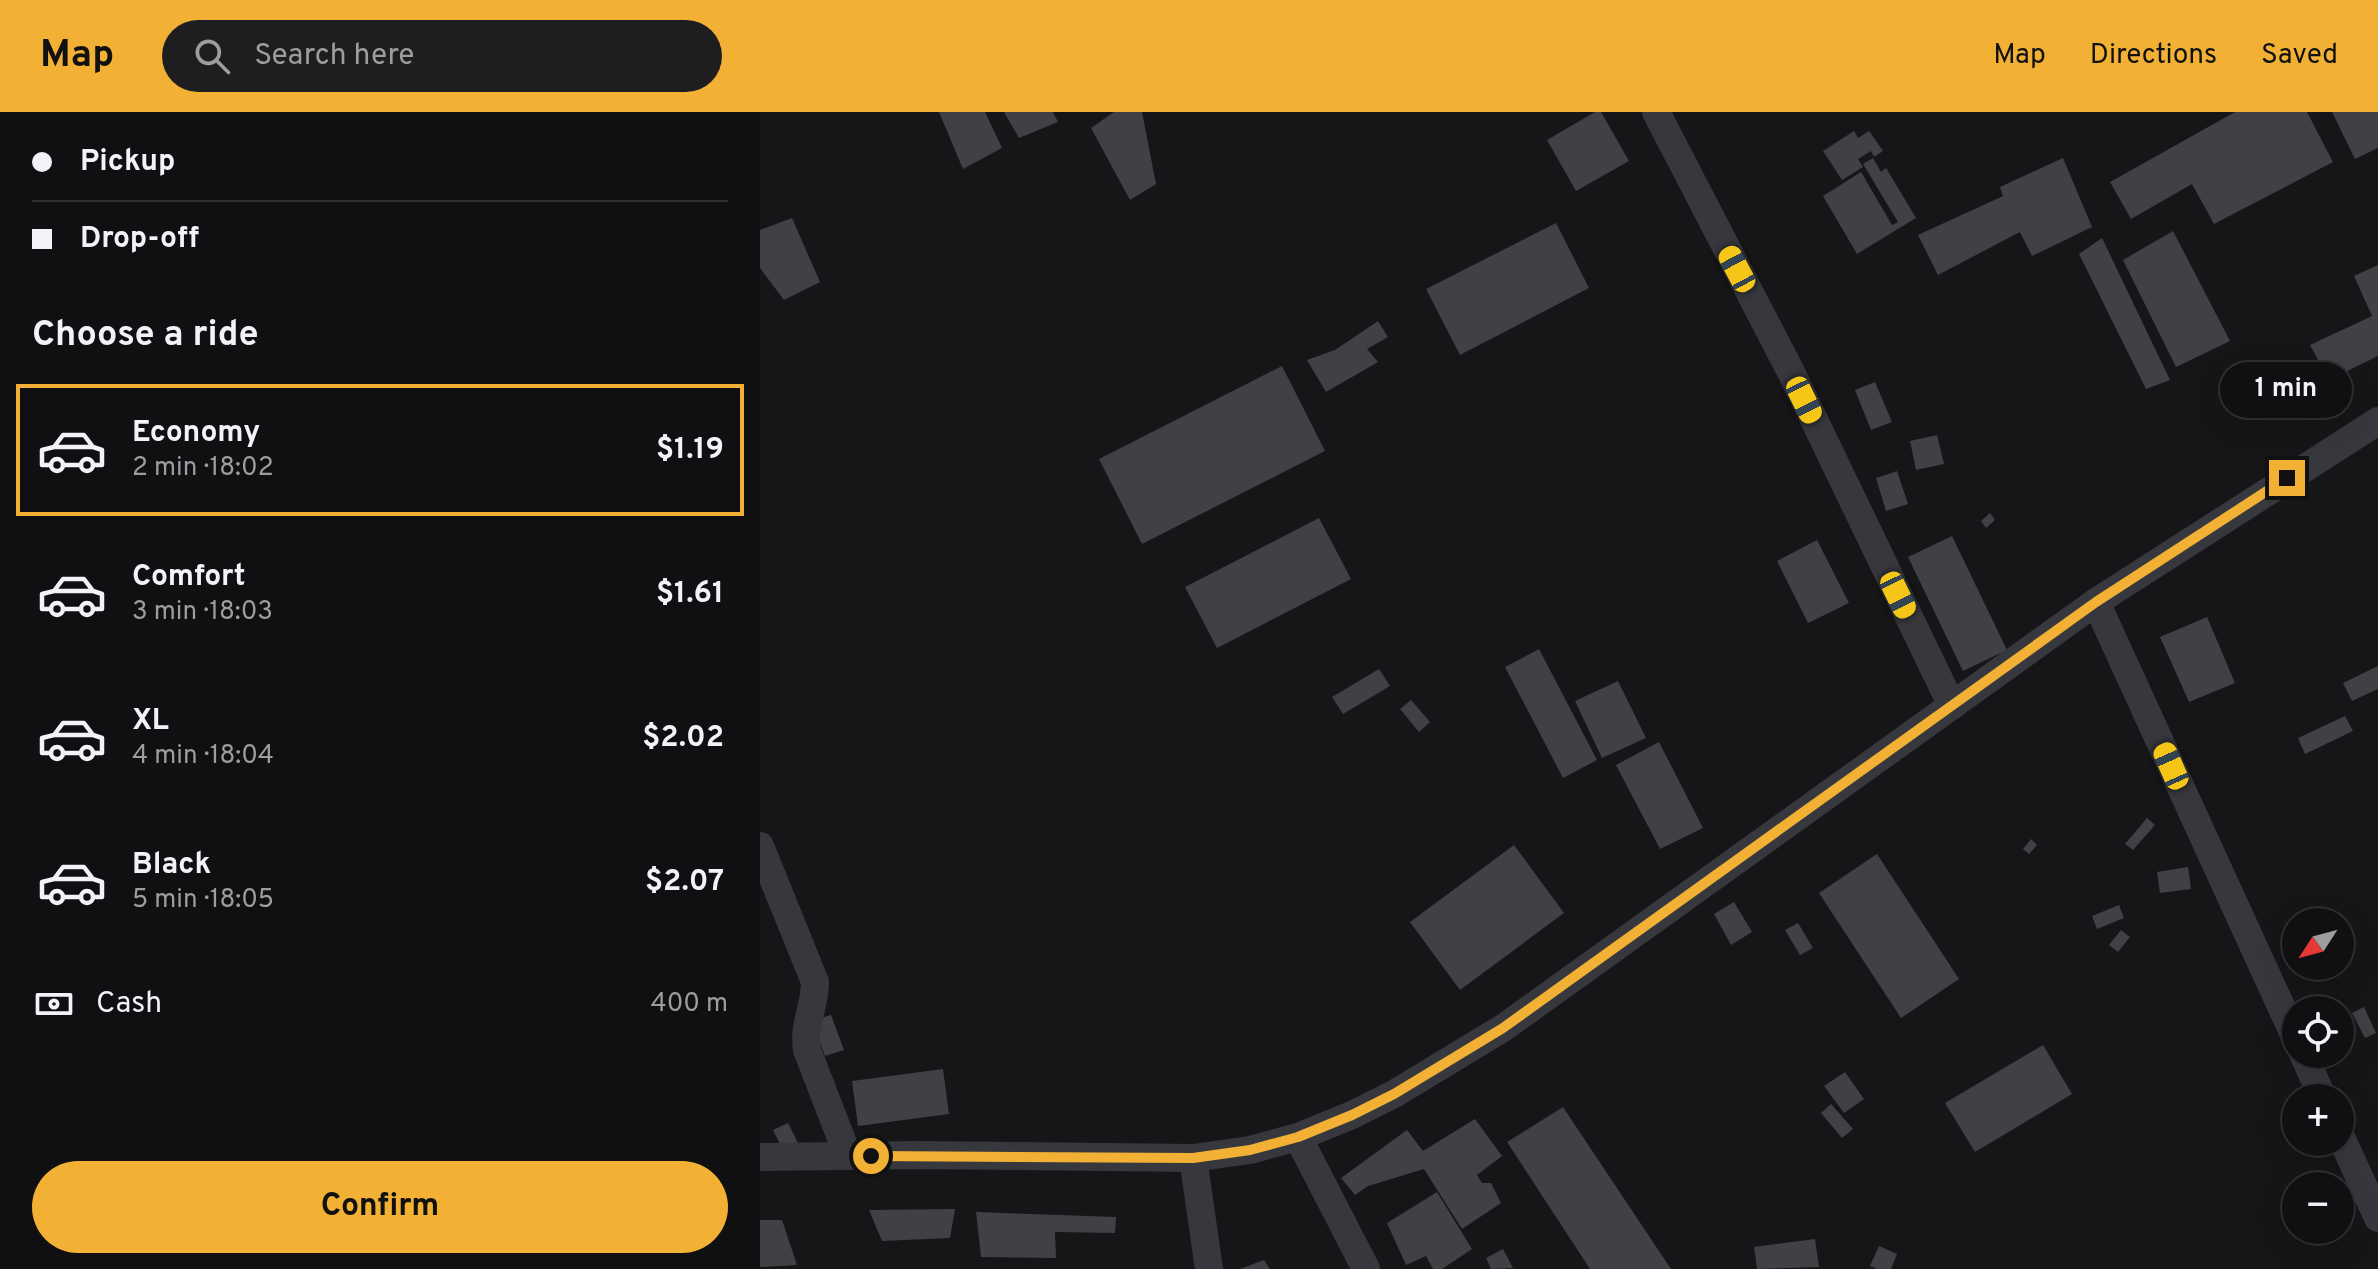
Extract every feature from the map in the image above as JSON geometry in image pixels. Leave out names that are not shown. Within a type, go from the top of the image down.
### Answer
[{"type":"street","points":[[1656,112],[1791,372],[1952,706]]},
{"type":"street","points":[[760,1157],[1193,1158],[1250,1150],[1298,1137],[1352,1115],[1394,1094],[1503,1028],[2096,602],[2378,421]]},
{"type":"street","points":[[2096,602],[2282,1008]]},
{"type":"street","points":[[760,846],[815,982],[815,995],[805,1034],[807,1050],[848,1156]]},
{"type":"street","points":[[1298,1137],[1366,1269]]},
{"type":"street","points":[[2350,1156],[2378,1218]]},
{"type":"street","points":[[1193,1158],[1209,1269]]},
{"type":"building","points":[[939,112],[985,112],[1002,148],[963,169]]},
{"type":"building","points":[[1004,112],[1053,112],[1058,122],[1019,138]]},
{"type":"building","points":[[1114,112],[1142,112],[1156,184],[1130,200],[1091,128]]},
{"type":"building","points":[[1595,112],[1601,112],[1629,161],[1576,191],[1547,140]]},
{"type":"building","points":[[2235,112],[2307,112],[2333,162],[2214,224],[2192,184],[2131,219],[2110,182]]},
{"type":"building","points":[[2332,112],[2378,112],[2378,148],[2355,159]]},
{"type":"building","points":[[1854,131],[1858,138],[1869,131],[1883,151],[1874,157],[1871,151],[1858,159],[1863,167],[1842,180],[1823,151]]},
{"type":"building","points":[[1873,158],[1881,172],[1886,168],[1916,218],[1857,254],[1823,196],[1861,172],[1892,225],[1898,222],[1863,164]]},
{"type":"building","points":[[2063,158],[2092,227],[2032,256],[2020,232],[1938,275],[1918,235],[2003,196],[2000,187]]},
{"type":"building","points":[[792,218],[820,282],[784,300],[760,268],[760,230]]},
{"type":"building","points":[[1556,223],[1589,288],[1460,355],[1426,289]]},
{"type":"building","points":[[2173,231],[2230,341],[2176,367],[2123,260]]},
{"type":"building","points":[[2102,238],[2170,380],[2146,389],[2079,254]]},
{"type":"building","points":[[2378,265],[2378,356],[2329,380],[2310,345],[2372,316],[2354,276]]},
{"type":"building","points":[[1378,321],[1388,337],[1367,349],[1378,362],[1326,392],[1307,360],[1335,350]]},
{"type":"building","points":[[1282,366],[1325,451],[1142,544],[1099,459]]},
{"type":"building","points":[[1875,382],[1892,422],[1871,430],[1855,390]]},
{"type":"building","points":[[1937,435],[1944,464],[1916,470],[1910,441]]},
{"type":"building","points":[[1897,471],[1908,504],[1886,511],[1876,478]]},
{"type":"building","points":[[1990,513],[1995,520],[1986,528],[1981,521]]},
{"type":"building","points":[[1319,518],[1351,579],[1217,648],[1185,587]]},
{"type":"building","points":[[1952,536],[2007,650],[1963,671],[1908,557]]},
{"type":"building","points":[[1817,540],[1849,603],[1808,623],[1777,561]]},
{"type":"building","points":[[2207,617],[2235,683],[2189,702],[2160,637]]},
{"type":"building","points":[[1539,649],[1597,760],[1563,778],[1505,667]]},
{"type":"building","points":[[2378,666],[2378,689],[2352,701],[2343,683]]},
{"type":"building","points":[[1379,669],[1390,686],[1343,714],[1332,697]]},
{"type":"building","points":[[1618,681],[1646,738],[1602,758],[1575,701]]},
{"type":"building","points":[[1411,700],[1430,722],[1419,732],[1400,709]]},
{"type":"building","points":[[2345,716],[2353,731],[2305,754],[2298,738]]},
{"type":"building","points":[[1659,742],[1703,828],[1660,849],[1616,765]]},
{"type":"building","points":[[2147,818],[2155,825],[2133,850],[2125,844]]},
{"type":"building","points":[[2031,839],[2037,845],[2029,854],[2023,849]]},
{"type":"building","points":[[1514,845],[1564,913],[1460,990],[1410,922]]},
{"type":"building","points":[[1877,854],[1959,979],[1901,1018],[1819,893]]},
{"type":"building","points":[[2188,867],[2191,889],[2160,893],[2157,872]]},
{"type":"building","points":[[1734,902],[1752,932],[1731,945],[1714,914]]},
{"type":"building","points":[[2119,905],[2124,918],[2097,929],[2092,916]]},
{"type":"building","points":[[1798,923],[1813,948],[1800,955],[1785,930]]},
{"type":"building","points":[[2121,930],[2130,937],[2118,952],[2109,945]]},
{"type":"building","points":[[2364,1007],[2376,1033],[2365,1038],[2354,1012]]},
{"type":"building","points":[[831,1015],[844,1050],[825,1056],[812,1021]]},
{"type":"building","points":[[2043,1045],[2072,1094],[1975,1152],[1945,1103]]},
{"type":"building","points":[[943,1069],[949,1114],[858,1126],[852,1081]]},
{"type":"building","points":[[1845,1072],[1864,1099],[1844,1113],[1824,1086]]},
{"type":"building","points":[[1831,1104],[1853,1129],[1842,1138],[1821,1113]]},
{"type":"building","points":[[1563,1107],[1671,1269],[1590,1269],[1507,1142]]},
{"type":"building","points":[[1475,1119],[1502,1156],[1477,1175],[1482,1183],[1491,1183],[1501,1203],[1462,1229],[1424,1169],[1368,1186],[1355,1195],[1341,1178],[1407,1130],[1423,1151]]},
{"type":"building","points":[[788,1123],[798,1143],[783,1150],[773,1130]]},
{"type":"building","points":[[1437,1192],[1472,1249],[1442,1269],[1433,1269],[1426,1256],[1406,1265],[1387,1223]]},
{"type":"building","points":[[955,1209],[950,1238],[882,1241],[869,1210]]},
{"type":"building","points":[[976,1212],[1116,1217],[1115,1233],[1055,1232],[1056,1258],[981,1257]]},
{"type":"building","points":[[760,1220],[782,1220],[797,1265],[760,1267]]},
{"type":"building","points":[[1815,1239],[1819,1267],[1757,1269],[1754,1247]]},
{"type":"building","points":[[1879,1246],[1897,1254],[1891,1269],[1870,1266]]},
{"type":"building","points":[[1503,1249],[1513,1268],[1491,1269],[1486,1258]]},
{"type":"building","points":[[1264,1260],[1270,1269],[1240,1269]]},
{"type":"route","points":[[871,1156],[1193,1158],[1250,1150],[1298,1137],[1352,1115],[1394,1094],[1503,1028],[2096,602],[2287,478]]}]
